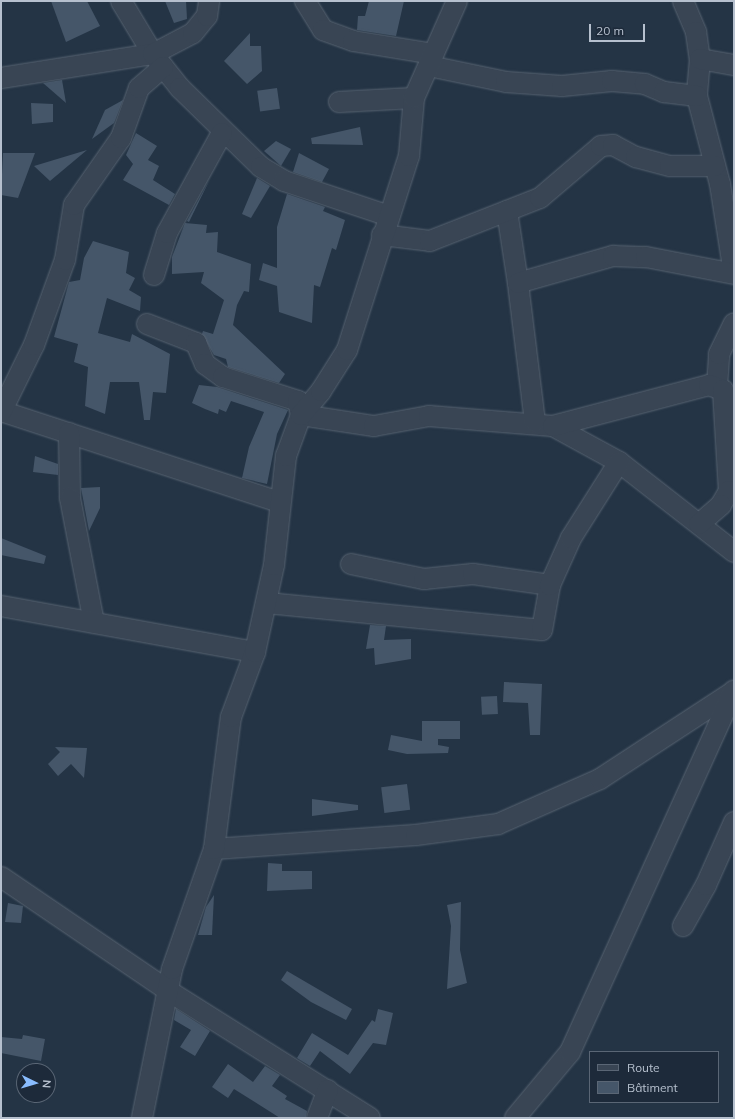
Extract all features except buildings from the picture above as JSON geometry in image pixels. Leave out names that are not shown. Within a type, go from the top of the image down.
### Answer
[{"type":"street","points":[[121,1],[158,60],[222,133],[260,167],[284,181],[389,216]]},
{"type":"street","points":[[209,1],[207,16],[193,33],[158,60],[139,88],[122,138],[74,205],[65,260],[34,345],[1,411],[279,502]]},
{"type":"street","points":[[305,1],[323,30],[353,41],[431,60],[506,82],[562,86],[612,81],[697,96]]},
{"type":"street","points":[[142,1118],[155,1039],[170,992],[181,935],[214,850],[231,717],[255,652],[267,603],[286,456],[301,415],[321,391],[346,350],[382,235],[409,156],[414,98],[457,1]]},
{"type":"street","points":[[518,283],[613,256],[646,257],[734,273],[723,180],[697,96],[700,59],[696,32],[683,1]]},
{"type":"street","points":[[700,59],[734,64]]},
{"type":"street","points":[[1,78],[158,60]]},
{"type":"street","points":[[339,102],[414,98]]},
{"type":"street","points":[[154,275],[167,233],[222,133]]},
{"type":"street","points":[[382,235],[430,241],[540,198],[601,146],[613,145],[636,157],[723,180]]},
{"type":"street","points":[[506,211],[544,424]]},
{"type":"street","points":[[717,386],[719,354],[734,323]]},
{"type":"street","points":[[147,324],[196,343],[205,364],[223,378],[298,401],[301,415]]},
{"type":"street","points":[[301,415],[374,426],[429,416],[544,424],[717,386],[723,390],[729,491],[721,505],[699,524]]},
{"type":"street","points":[[544,424],[620,462],[734,552]]},
{"type":"street","points":[[69,433],[71,505],[94,622]]},
{"type":"street","points":[[267,603],[542,630],[550,585],[571,538],[620,462]]},
{"type":"street","points":[[351,564],[424,578],[474,574],[550,585]]},
{"type":"street","points":[[1,606],[255,652]]},
{"type":"street","points":[[214,850],[416,835],[498,824],[600,779],[734,691]]},
{"type":"street","points":[[515,1118],[570,1052],[734,691]]},
{"type":"street","points":[[682,926],[706,885],[734,822]]},
{"type":"street","points":[[1,877],[170,992],[328,1090],[370,1118]]},
{"type":"street","points":[[317,1118],[328,1090]]}]
